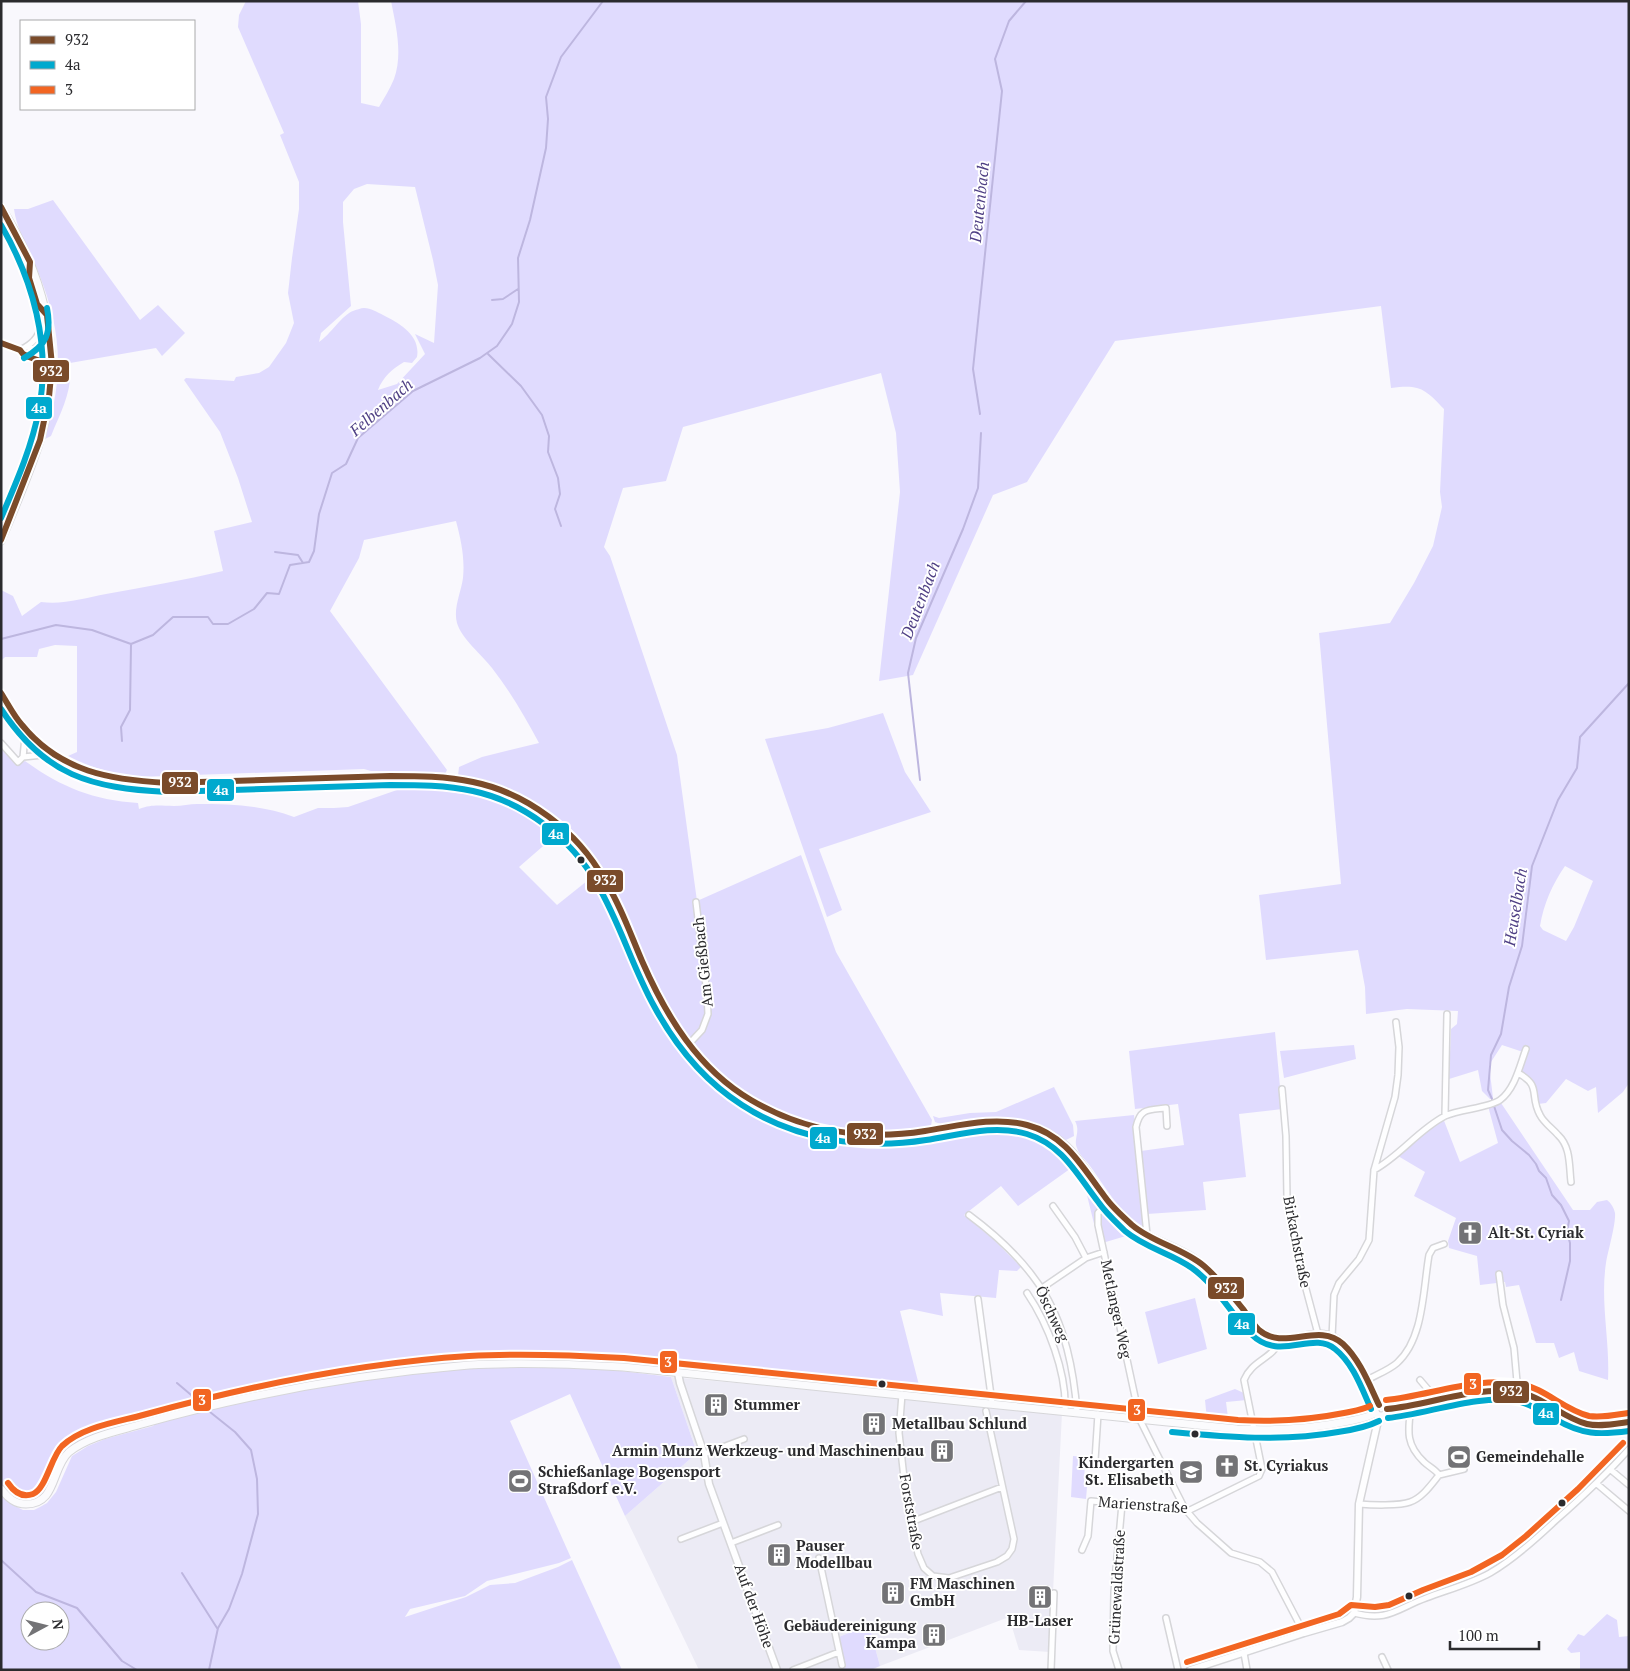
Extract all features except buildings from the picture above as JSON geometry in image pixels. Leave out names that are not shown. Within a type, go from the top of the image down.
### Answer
[{"type":"main road","points":[[1,207],[30,262],[47,315],[52,353],[49,397],[40,440],[1,541]]},
{"type":"main road","points":[[1,694],[27,732],[53,754],[72,765],[94,774],[137,783],[178,784],[420,776],[476,783],[514,796],[548,816],[568,833],[594,863],[604,878],[622,915],[654,990],[666,1013],[688,1045],[725,1083],[755,1103],[796,1122],[858,1135],[889,1135],[992,1121],[1013,1122],[1038,1128],[1068,1147],[1082,1162],[1109,1201],[1135,1227],[1147,1235],[1176,1248],[1204,1266],[1220,1281],[1259,1330],[1266,1336],[1288,1340],[1318,1334],[1338,1339],[1350,1351],[1379,1404],[1387,1409],[1498,1391],[1518,1393],[1535,1398],[1568,1417],[1586,1424],[1604,1426],[1629,1422]]},
{"type":"main road","points":[[1,1489],[6,1496],[16,1503],[34,1503],[43,1498],[48,1492],[66,1456],[74,1448],[90,1440],[162,1419],[275,1392],[391,1374],[469,1365],[564,1364],[651,1369],[1098,1414],[1140,1420],[1254,1429],[1315,1427],[1385,1415],[1387,1409]]},
{"type":"main road","points":[[1377,1415],[1375,1408],[1379,1404]]},
{"type":"street","points":[[20,350],[27,347],[38,336],[42,324],[29,278],[30,262]]},
{"type":"street","points":[[1,342],[20,350],[29,357],[52,365]]},
{"type":"street","points":[[27,347],[52,353]]},
{"type":"street","points":[[1,743],[18,762],[23,757],[27,732]]},
{"type":"street","points":[[23,757],[53,754]]},
{"type":"street","name":"Am Gießbach","points":[[688,1045],[702,1030],[708,1014],[696,902]]},
{"type":"street","points":[[1445,1116],[1447,1014]]},
{"type":"street","points":[[1332,1337],[1334,1295],[1339,1283],[1360,1259],[1369,1240],[1374,1170],[1395,1097],[1398,1075],[1399,1047],[1396,1022]]},
{"type":"street","points":[[1374,1170],[1385,1164],[1430,1126],[1445,1116],[1500,1100],[1510,1089],[1526,1049]]},
{"type":"street","points":[[1518,1073],[1526,1077],[1533,1084],[1536,1104],[1541,1118],[1564,1143],[1569,1158],[1570,1182]]},
{"type":"street","name":"Birkachstraße","points":[[1282,1089],[1286,1136],[1287,1198],[1302,1274],[1318,1334]]},
{"type":"street","points":[[1147,1235],[1136,1127],[1142,1113],[1147,1110],[1166,1108],[1167,1126]]},
{"type":"street","name":"Metlanger Weg","points":[[1109,1201],[1097,1216],[1140,1420],[1185,1510],[1231,1553],[1260,1562],[1272,1572],[1304,1633]]},
{"type":"street","points":[[1053,1206],[1075,1237],[1086,1258]]},
{"type":"street","name":"Öschweg","points":[[969,1216],[996,1236],[1016,1256],[1042,1288],[1067,1344],[1071,1360],[1077,1412]]},
{"type":"street","points":[[1367,1380],[1396,1364],[1411,1347],[1417,1328],[1429,1255],[1433,1248],[1444,1244]]},
{"type":"street","points":[[1042,1288],[1086,1258],[1104,1252]]},
{"type":"street","points":[[1499,1274],[1503,1305],[1514,1348],[1518,1393]]},
{"type":"street","points":[[1027,1293],[1044,1320],[1053,1345],[1062,1380],[1065,1411]]},
{"type":"street","points":[[978,1299],[992,1403]]},
{"type":"street","points":[[1254,1429],[1244,1380],[1252,1367],[1277,1348],[1280,1340]]},
{"type":"street","name":"Auf der Höhe","points":[[678,1373],[704,1454],[709,1484],[777,1670]]},
{"type":"street","points":[[1420,1380],[1438,1401]]},
{"type":"street","name":"Forststraße","points":[[902,1394],[899,1433],[911,1522],[918,1554],[924,1568],[933,1576],[949,1578],[997,1562],[1007,1556],[1012,1549],[1014,1540],[986,1411]]},
{"type":"street","points":[[1411,1406],[1408,1428],[1409,1441],[1417,1456],[1439,1475]]},
{"type":"street","points":[[1095,1460],[1098,1414]]},
{"type":"street","points":[[1190,1670],[1342,1622],[1354,1613],[1359,1504],[1377,1415]]},
{"type":"street","name":"Marienstraße","points":[[1082,1550],[1088,1536],[1091,1501],[1190,1510],[1259,1476],[1262,1469],[1254,1429]]},
{"type":"street","points":[[704,1454],[744,1439]]},
{"type":"street","points":[[1354,1613],[1368,1617],[1387,1615],[1424,1598],[1482,1577],[1519,1553],[1597,1484],[1629,1449]]},
{"type":"street","points":[[1359,1504],[1411,1502],[1427,1490],[1439,1475],[1464,1469]]},
{"type":"street","points":[[1611,1470],[1629,1485]]},
{"type":"street","points":[[1597,1484],[1629,1511]]},
{"type":"street","points":[[911,1522],[1002,1487]]},
{"type":"street","name":"Grünewaldstraße","points":[[1119,1670],[1113,1651],[1114,1602],[1122,1504]]},
{"type":"street","points":[[681,1539],[723,1523]]},
{"type":"street","points":[[731,1542],[778,1525]]},
{"type":"street","points":[[819,1558],[842,1665]]},
{"type":"street","points":[[1051,1670],[1054,1593]]},
{"type":"street","points":[[1166,1618],[1178,1670]]},
{"type":"street","points":[[794,1670],[839,1652]]},
{"type":"street","points":[[1244,1652],[1247,1670]]},
{"type":"street","points":[[1382,1657],[1388,1670]]},
{"type":"shaded area","points":[[246,1],[358,1],[361,24],[361,103],[379,107],[389,90],[397,69],[398,40],[391,1],[1629,1],[1629,1083],[1623,1092],[1598,1113],[1596,1087],[1588,1091],[1566,1079],[1546,1103],[1538,1104],[1534,1084],[1520,1070],[1526,1053],[1502,1045],[1489,1065],[1493,1098],[1490,1099],[1482,1091],[1478,1070],[1449,1079],[1451,1029],[1457,1024],[1458,1011],[1407,1009],[1366,1014],[1365,987],[1358,950],[1266,960],[1259,895],[1341,884],[1319,633],[1390,623],[1433,546],[1442,507],[1440,492],[1444,409],[1421,389],[1409,387],[1391,388],[1381,306],[1115,341],[1027,482],[993,495],[913,675],[879,681],[900,492],[896,433],[881,373],[683,427],[666,481],[623,488],[604,547],[610,556],[677,755],[697,901],[801,855],[836,952],[932,1120],[931,1126],[878,1131],[852,1130],[827,1126],[802,1120],[778,1111],[732,1084],[689,1041],[677,1025],[588,850],[579,839],[546,811],[509,789],[476,779],[458,776],[459,767],[482,757],[539,743],[505,686],[459,629],[456,612],[463,578],[463,563],[456,521],[364,540],[359,558],[330,611],[447,770],[445,774],[371,771],[364,769],[137,777],[102,770],[68,756],[77,752],[77,646],[55,645],[39,649],[37,657],[5,657],[1,661],[1,590],[13,596],[22,616],[41,602],[74,601],[223,571],[214,531],[252,522],[238,478],[220,432],[184,380],[186,378],[234,381],[236,377],[259,373],[269,367],[286,343],[294,323],[288,293],[299,209],[299,182],[280,135],[284,133],[238,27],[239,15]],"holes":[[[367,184],[415,187],[438,285],[434,343],[415,334],[425,354],[397,384],[378,390],[382,381],[392,371],[404,362],[412,363],[417,357],[416,342],[402,326],[374,310],[361,308],[345,316],[319,342],[321,333],[351,306],[343,222],[343,202],[354,189]],[[1565,866],[1593,881],[1574,927],[1566,941],[1543,930],[1540,926],[1549,894]]]},
{"type":"shaded area","points":[[53,200],[140,320],[158,305],[185,333],[162,356],[156,348],[70,363],[68,392],[51,436],[45,439],[58,375],[55,330],[49,302],[36,266],[21,234],[14,209],[28,209]]},
{"type":"shaded area","points":[[883,713],[905,772],[931,812],[819,849],[842,910],[827,917],[765,739],[828,728]]},
{"type":"shaded area","points":[[1,747],[16,764],[25,761],[78,791],[106,799],[138,803],[139,809],[148,806],[234,805],[270,810],[294,817],[318,808],[348,807],[397,790],[426,788],[462,794],[473,792],[492,798],[537,818],[557,834],[519,867],[557,905],[597,875],[615,907],[652,992],[671,1027],[696,1057],[744,1099],[759,1109],[792,1124],[809,1130],[845,1137],[885,1138],[955,1127],[989,1124],[1023,1127],[1039,1132],[1054,1140],[1070,1153],[1106,1204],[1136,1233],[1099,1244],[1082,1175],[1074,1166],[1018,1206],[1001,1186],[964,1215],[994,1240],[1021,1267],[1017,1271],[999,1270],[996,1298],[940,1293],[943,1316],[910,1309],[900,1311],[920,1389],[843,1385],[639,1363],[623,1367],[621,1371],[671,1377],[697,1453],[625,1516],[570,1394],[510,1421],[571,1558],[559,1563],[487,1581],[465,1596],[410,1609],[405,1617],[466,1597],[490,1585],[515,1583],[572,1560],[622,1670],[1,1670],[1,1496],[9,1503],[23,1510],[34,1510],[47,1503],[56,1492],[72,1456],[88,1446],[105,1439],[153,1426],[164,1416],[69,1449],[52,1483],[39,1496],[31,1500],[12,1497],[1,1483]]},
{"type":"shaded area","points":[[1275,1032],[1282,1109],[1239,1114],[1246,1177],[1203,1182],[1206,1210],[1147,1214],[1141,1151],[1184,1145],[1178,1104],[1135,1109],[1129,1051]]},
{"type":"shaded area","points":[[1354,1045],[1356,1059],[1284,1078],[1280,1051]]},
{"type":"shaded area","points":[[1054,1087],[1073,1125],[1074,1136],[1066,1140],[1035,1124],[1020,1120],[991,1117],[941,1124],[935,1122],[933,1116],[939,1118],[970,1113],[996,1112]]},
{"type":"shaded area","points":[[1501,1103],[1573,1210],[1590,1210],[1597,1202],[1607,1200],[1614,1209],[1614,1224],[1604,1278],[1608,1380],[1579,1371],[1574,1352],[1559,1358],[1554,1343],[1536,1343],[1519,1285],[1506,1287],[1505,1282],[1480,1285],[1477,1256],[1449,1248],[1448,1241],[1456,1218],[1414,1196],[1425,1172],[1398,1156],[1443,1118],[1460,1162],[1498,1143],[1488,1106]]},
{"type":"shaded area","points":[[1134,1115],[1144,1227],[1120,1208],[1079,1153],[1076,1144],[1077,1125],[1075,1121]]},
{"type":"shaded area","points":[[1195,1298],[1207,1349],[1158,1364],[1145,1312]]},
{"type":"shaded area","points":[[671,1377],[1062,1413],[1050,1652],[1019,1650],[1009,1617],[880,1666],[869,1625],[836,1638],[844,1670],[699,1670],[625,1516],[697,1453]]},
{"type":"shaded area","points":[[1235,1389],[1246,1394],[1247,1400],[1226,1402],[1228,1418],[1225,1423],[1210,1420],[1207,1415],[1205,1400]]},
{"type":"shaded area","points":[[1073,1456],[1085,1457],[1084,1487],[1087,1487],[1086,1499],[1071,1497]]},
{"type":"shaded area","points":[[1607,1614],[1617,1620],[1619,1637],[1629,1636],[1629,1670],[1580,1670],[1580,1652],[1571,1653],[1567,1649],[1578,1634],[1584,1636]]},
{"type":"shaded area","points":[[869,1625],[880,1666],[871,1670],[844,1670],[836,1638]]},
{"type":"waterway","name":"Felbenbach","points":[[1,639],[56,625],[92,630],[131,644],[153,635],[173,617],[208,617],[213,624],[228,624],[254,609],[267,593],[279,594],[290,565],[309,562],[314,551],[319,514],[332,473],[346,464],[358,438],[413,391],[480,358],[497,346],[512,324],[519,302],[518,258],[530,220],[546,148],[548,119],[546,97],[561,57],[603,1]]},
{"type":"waterway","name":"Deutenbach","points":[[980,414],[973,369],[1002,91],[995,59],[1009,21],[1026,1]]},
{"type":"waterway","points":[[492,300],[503,299],[518,289]]},
{"type":"waterway","points":[[488,354],[521,386],[542,415],[549,436],[548,452],[558,478],[560,494],[555,509],[561,526]]},
{"type":"waterway","name":"Deutenbach","points":[[920,780],[908,673],[916,638],[963,529],[978,488],[981,433]]},
{"type":"waterway","points":[[275,552],[298,555],[303,563]]},
{"type":"waterway","points":[[122,741],[121,727],[130,710],[131,644]]},
{"type":"waterway","name":"Heuselbach","points":[[1492,1099],[1488,1090],[1491,1055],[1501,1034],[1509,987],[1522,946],[1532,866],[1558,800],[1577,768],[1580,737],[1629,683]]},
{"type":"waterway","name":"Heuselbach","points":[[1494,1106],[1502,1130],[1536,1164],[1539,1171],[1546,1178],[1552,1195],[1561,1205],[1569,1221],[1567,1232],[1570,1243],[1570,1261],[1561,1300]]},
{"type":"waterway","points":[[177,1383],[203,1405]]},
{"type":"waterway","points":[[209,1670],[218,1628],[229,1609],[242,1574],[258,1514],[257,1479],[251,1450],[235,1432],[210,1412]]},
{"type":"waterway","points":[[1,1560],[36,1592],[77,1608],[122,1661],[137,1670]]},
{"type":"waterway","points":[[182,1573],[217,1628]]},
{"type":"transit line","name":"932","points":[[1,207],[30,262],[29,278],[37,304],[47,315],[52,365],[49,397],[40,440],[1,540]]},
{"type":"transit line","name":"4a","points":[[1,225],[22,268],[30,291],[41,337],[43,361],[42,385],[36,423],[23,465],[1,518]]},
{"type":"transit line","name":"4a","points":[[24,358],[38,349],[46,338],[49,325],[47,308]]},
{"type":"transit line","name":"932","points":[[1,343],[20,350],[29,357],[52,365]]},
{"type":"transit line","name":"932","points":[[1,693],[22,725],[37,741],[70,763],[107,776],[167,783],[390,776],[432,777],[473,782],[493,787],[512,795],[531,805],[565,830],[593,862],[615,898],[651,981],[673,1021],[700,1057],[732,1087],[771,1111],[813,1126],[835,1131],[857,1134],[902,1134],[1001,1121],[1014,1122],[1041,1130],[1063,1144],[1111,1204],[1132,1225],[1204,1266],[1220,1281],[1259,1330],[1269,1336],[1279,1338],[1323,1335],[1343,1344],[1359,1365],[1379,1405]]},
{"type":"transit line","name":"4a","points":[[1,709],[18,732],[35,750],[53,764],[93,782],[115,787],[167,792],[390,785],[432,786],[473,791],[492,796],[528,813],[560,837],[586,867],[605,899],[646,991],[662,1020],[681,1048],[703,1073],[742,1105],[785,1127],[807,1134],[854,1143],[902,1143],[989,1130],[1015,1131],[1040,1139],[1060,1153],[1102,1207],[1125,1231],[1141,1242],[1184,1263],[1201,1275],[1243,1326],[1262,1342],[1273,1346],[1316,1343],[1326,1344],[1335,1349],[1352,1369],[1371,1409]]},
{"type":"transit line","name":"3","points":[[8,1483],[19,1493],[25,1495],[33,1494],[38,1491],[45,1480],[62,1446],[79,1434],[111,1423],[304,1377],[387,1364],[469,1356],[546,1355],[624,1358],[1238,1420],[1278,1421],[1304,1419],[1344,1413],[1370,1406]]},
{"type":"transit line","name":"3","points":[[1386,1400],[1470,1384],[1504,1382],[1529,1386],[1571,1409],[1589,1416],[1628,1413]]},
{"type":"transit line","name":"932","points":[[1387,1409],[1468,1394],[1501,1391],[1526,1394],[1569,1417],[1587,1424],[1602,1425],[1629,1422]]},
{"type":"transit line","name":"4a","points":[[1388,1418],[1470,1402],[1502,1400],[1527,1404],[1582,1431],[1600,1433],[1629,1431]]},
{"type":"transit line","name":"4a","points":[[1172,1432],[1234,1437],[1297,1437],[1349,1430],[1379,1421]]},
{"type":"transit line","name":"3","points":[[1187,1662],[1339,1614],[1351,1605],[1375,1607],[1389,1605],[1471,1572],[1502,1555],[1526,1536],[1578,1489],[1623,1443]]},
{"type":"place","name":"Alt-St. Cyriak","points":[[1470,1233]]},
{"type":"place","name":"Stummer","points":[[716,1405]]},
{"type":"place","name":"Metallbau Schlund","points":[[874,1424]]},
{"type":"place","name":"Armin Munz Werkzeug- und Maschinenbau","points":[[942,1451]]},
{"type":"place","name":"Gemeindehalle","points":[[1459,1457]]},
{"type":"place","name":"St. Cyriakus","points":[[1227,1466]]},
{"type":"place","name":"Kindergarten St. Elisabeth","points":[[1191,1472]]},
{"type":"place","name":"Schießanlage Bogensport Straßdorf e.V.","points":[[520,1481]]},
{"type":"place","name":"Pauser Modellbau","points":[[779,1555]]},
{"type":"place","name":"FM Maschinen GmbH","points":[[893,1593]]},
{"type":"place","name":"HB-Laser","points":[[1040,1597]]},
{"type":"place","name":"Gebäudereinigung Kampa","points":[[934,1635]]}]
